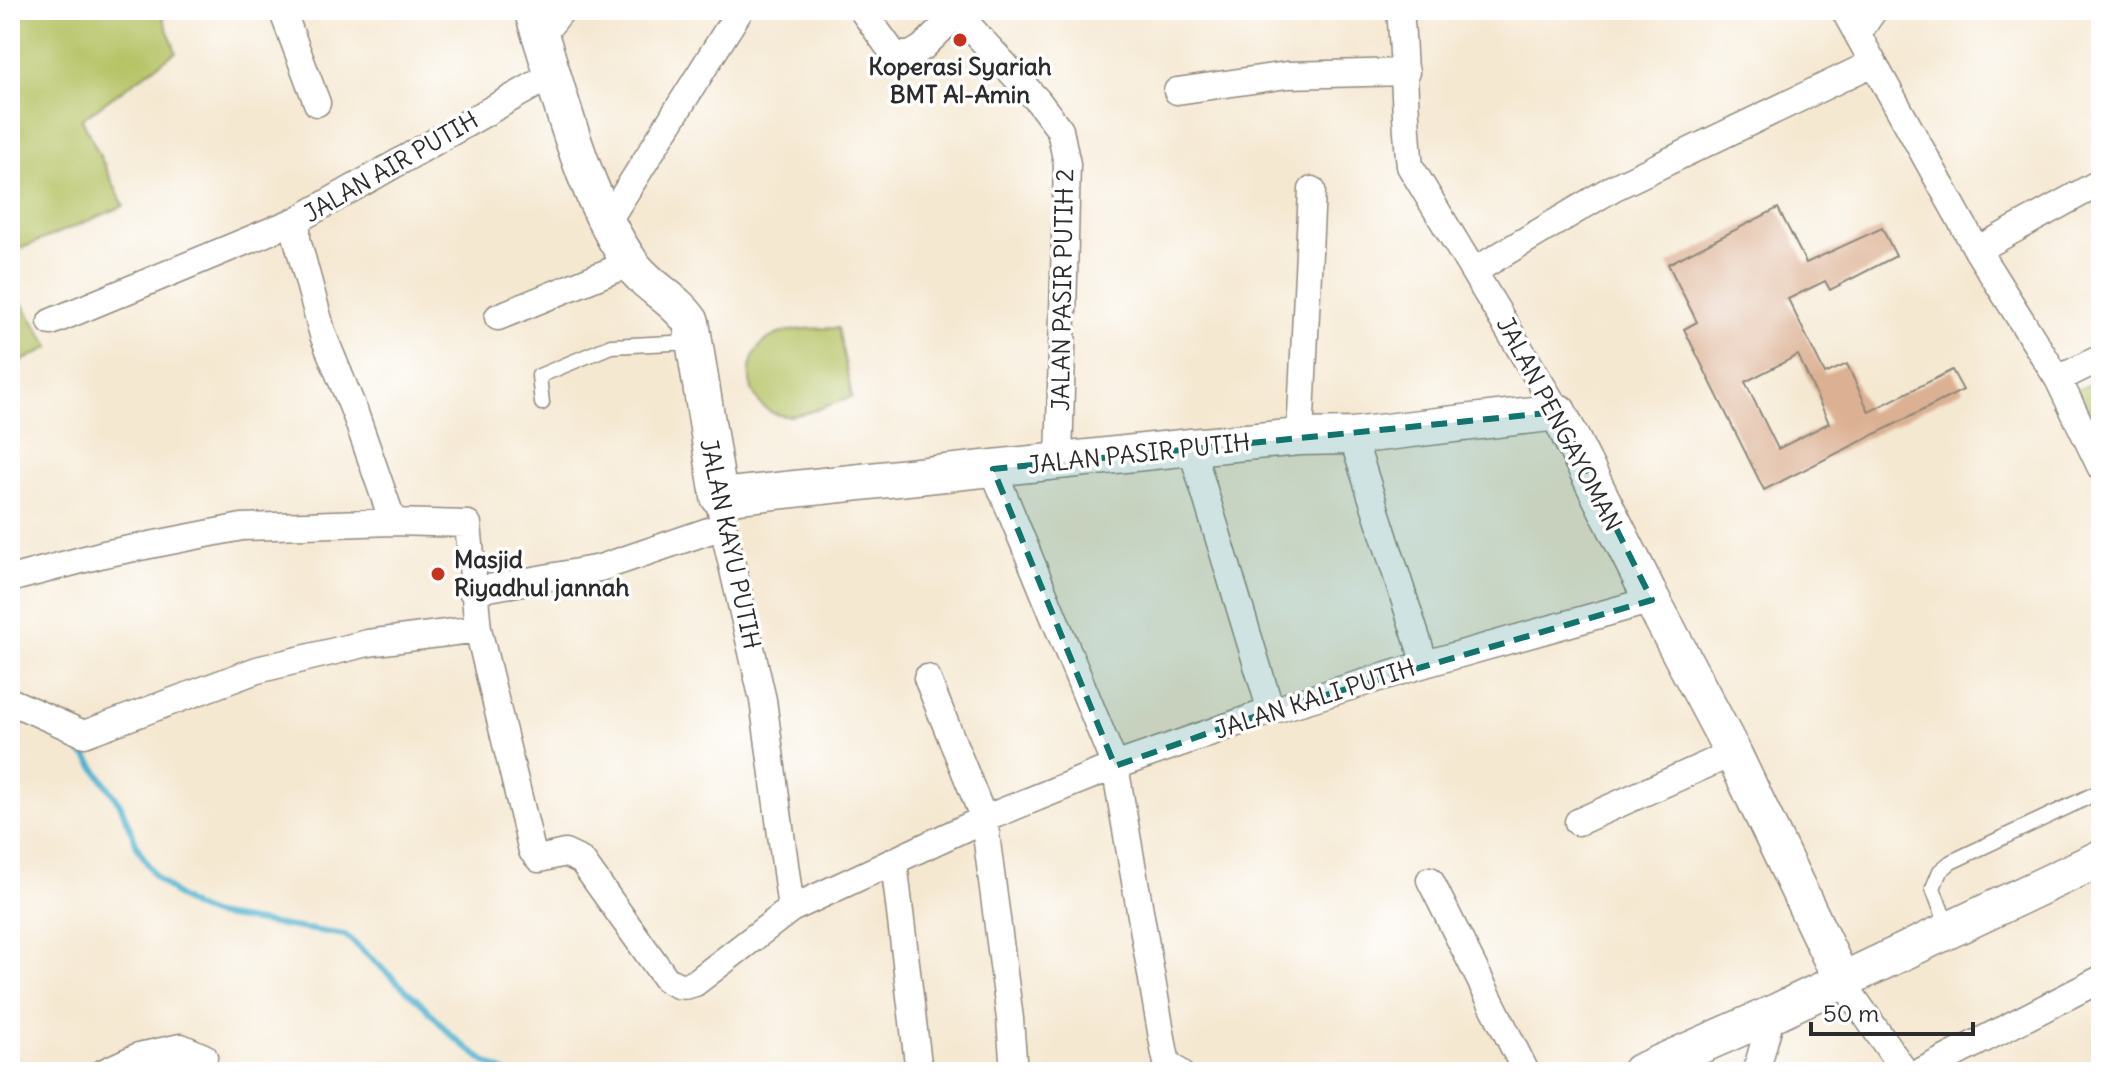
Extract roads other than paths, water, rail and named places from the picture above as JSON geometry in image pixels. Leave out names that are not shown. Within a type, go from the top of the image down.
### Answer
[{"type":"street","points":[[282,10],[317,103]]},
{"type":"street","points":[[607,222],[740,10]]},
{"type":"street","points":[[862,10],[893,53],[908,56],[922,48],[960,12]]},
{"type":"street","name":"JALAN PENGAYOMAN","points":[[1400,10],[1410,166],[1558,412],[1733,753],[1842,981]]},
{"type":"street","points":[[1844,10],[1977,250],[2058,379],[2101,468]]},
{"type":"street","points":[[1858,33],[1874,10]]},
{"type":"street","name":"JALAN PASIR PUTIH 2","points":[[960,12],[1060,130],[1067,164],[1059,462]]},
{"type":"street","name":"JALAN KAYU PUTIH","points":[[545,19],[552,75],[590,187],[632,265],[682,308],[691,322],[721,512],[763,700],[791,909]]},
{"type":"street","points":[[1474,271],[1613,188],[1873,63]]},
{"type":"street","points":[[1177,91],[1287,75],[1406,72]]},
{"type":"street","name":"JALAN AIR PUTIH","points":[[393,522],[355,413],[323,335],[297,239],[297,220],[552,75]]},
{"type":"street","points":[[1977,250],[2101,182]]},
{"type":"street","points":[[1300,437],[1312,190]]},
{"type":"street","points":[[51,322],[297,220]]},
{"type":"street","points":[[498,317],[632,265]]},
{"type":"street","points":[[2058,379],[2101,358]]},
{"type":"street","name":"JALAN PASIR PUTIH","points":[[721,512],[993,469],[1191,447],[1300,437],[1352,436],[1558,412]]},
{"type":"street","points":[[1352,436],[1425,664]]},
{"type":"street","points":[[1191,447],[1271,711]]},
{"type":"street","points":[[993,469],[1115,766],[1164,1049],[1167,1063],[1179,1072]]},
{"type":"street","points":[[472,591],[600,568],[721,512]]},
{"type":"street","points":[[10,579],[104,554],[242,527],[393,522],[468,524],[478,629],[532,851],[539,859],[565,853],[582,861],[666,979],[677,986],[695,983],[791,909],[984,819]]},
{"type":"street","name":"JALAN KALI PUTIH","points":[[984,819],[1115,766],[1271,711],[1652,600]]},
{"type":"street","points":[[10,701],[84,734],[257,670],[368,643],[478,629]]},
{"type":"street","points":[[927,678],[984,819],[1014,1072]]},
{"type":"street","points":[[1578,822],[1733,753]]},
{"type":"street","points":[[1640,1072],[1772,1014],[2101,858]]},
{"type":"street","points":[[894,862],[919,1072]]},
{"type":"street","points":[[1430,880],[1526,1072]]},
{"type":"street","points":[[1920,1072],[2101,979]]},
{"type":"street","points":[[1842,981],[1905,1072]]},
{"type":"street","points":[[1756,1072],[1772,1014]]},
{"type":"street","points":[[104,1072],[139,1056],[181,1047],[204,1057]]},
{"type":"lane","points":[[542,403],[539,376],[559,366],[611,346],[696,342]]},
{"type":"lane","points":[[1952,929],[1935,898],[1933,888],[1940,871],[1951,862],[2101,791]]},
{"type":"waterway","points":[[53,732],[88,758],[120,804],[138,848],[154,875],[175,894],[193,907],[214,915],[345,935],[423,1005],[452,1036],[487,1063],[505,1072]]},
{"type":"place","name":"Koperasi Syariah BMT Al-Amin","points":[[960,40]]},
{"type":"place","name":"Masjid Riyadhul jannah","points":[[438,574]]}]
